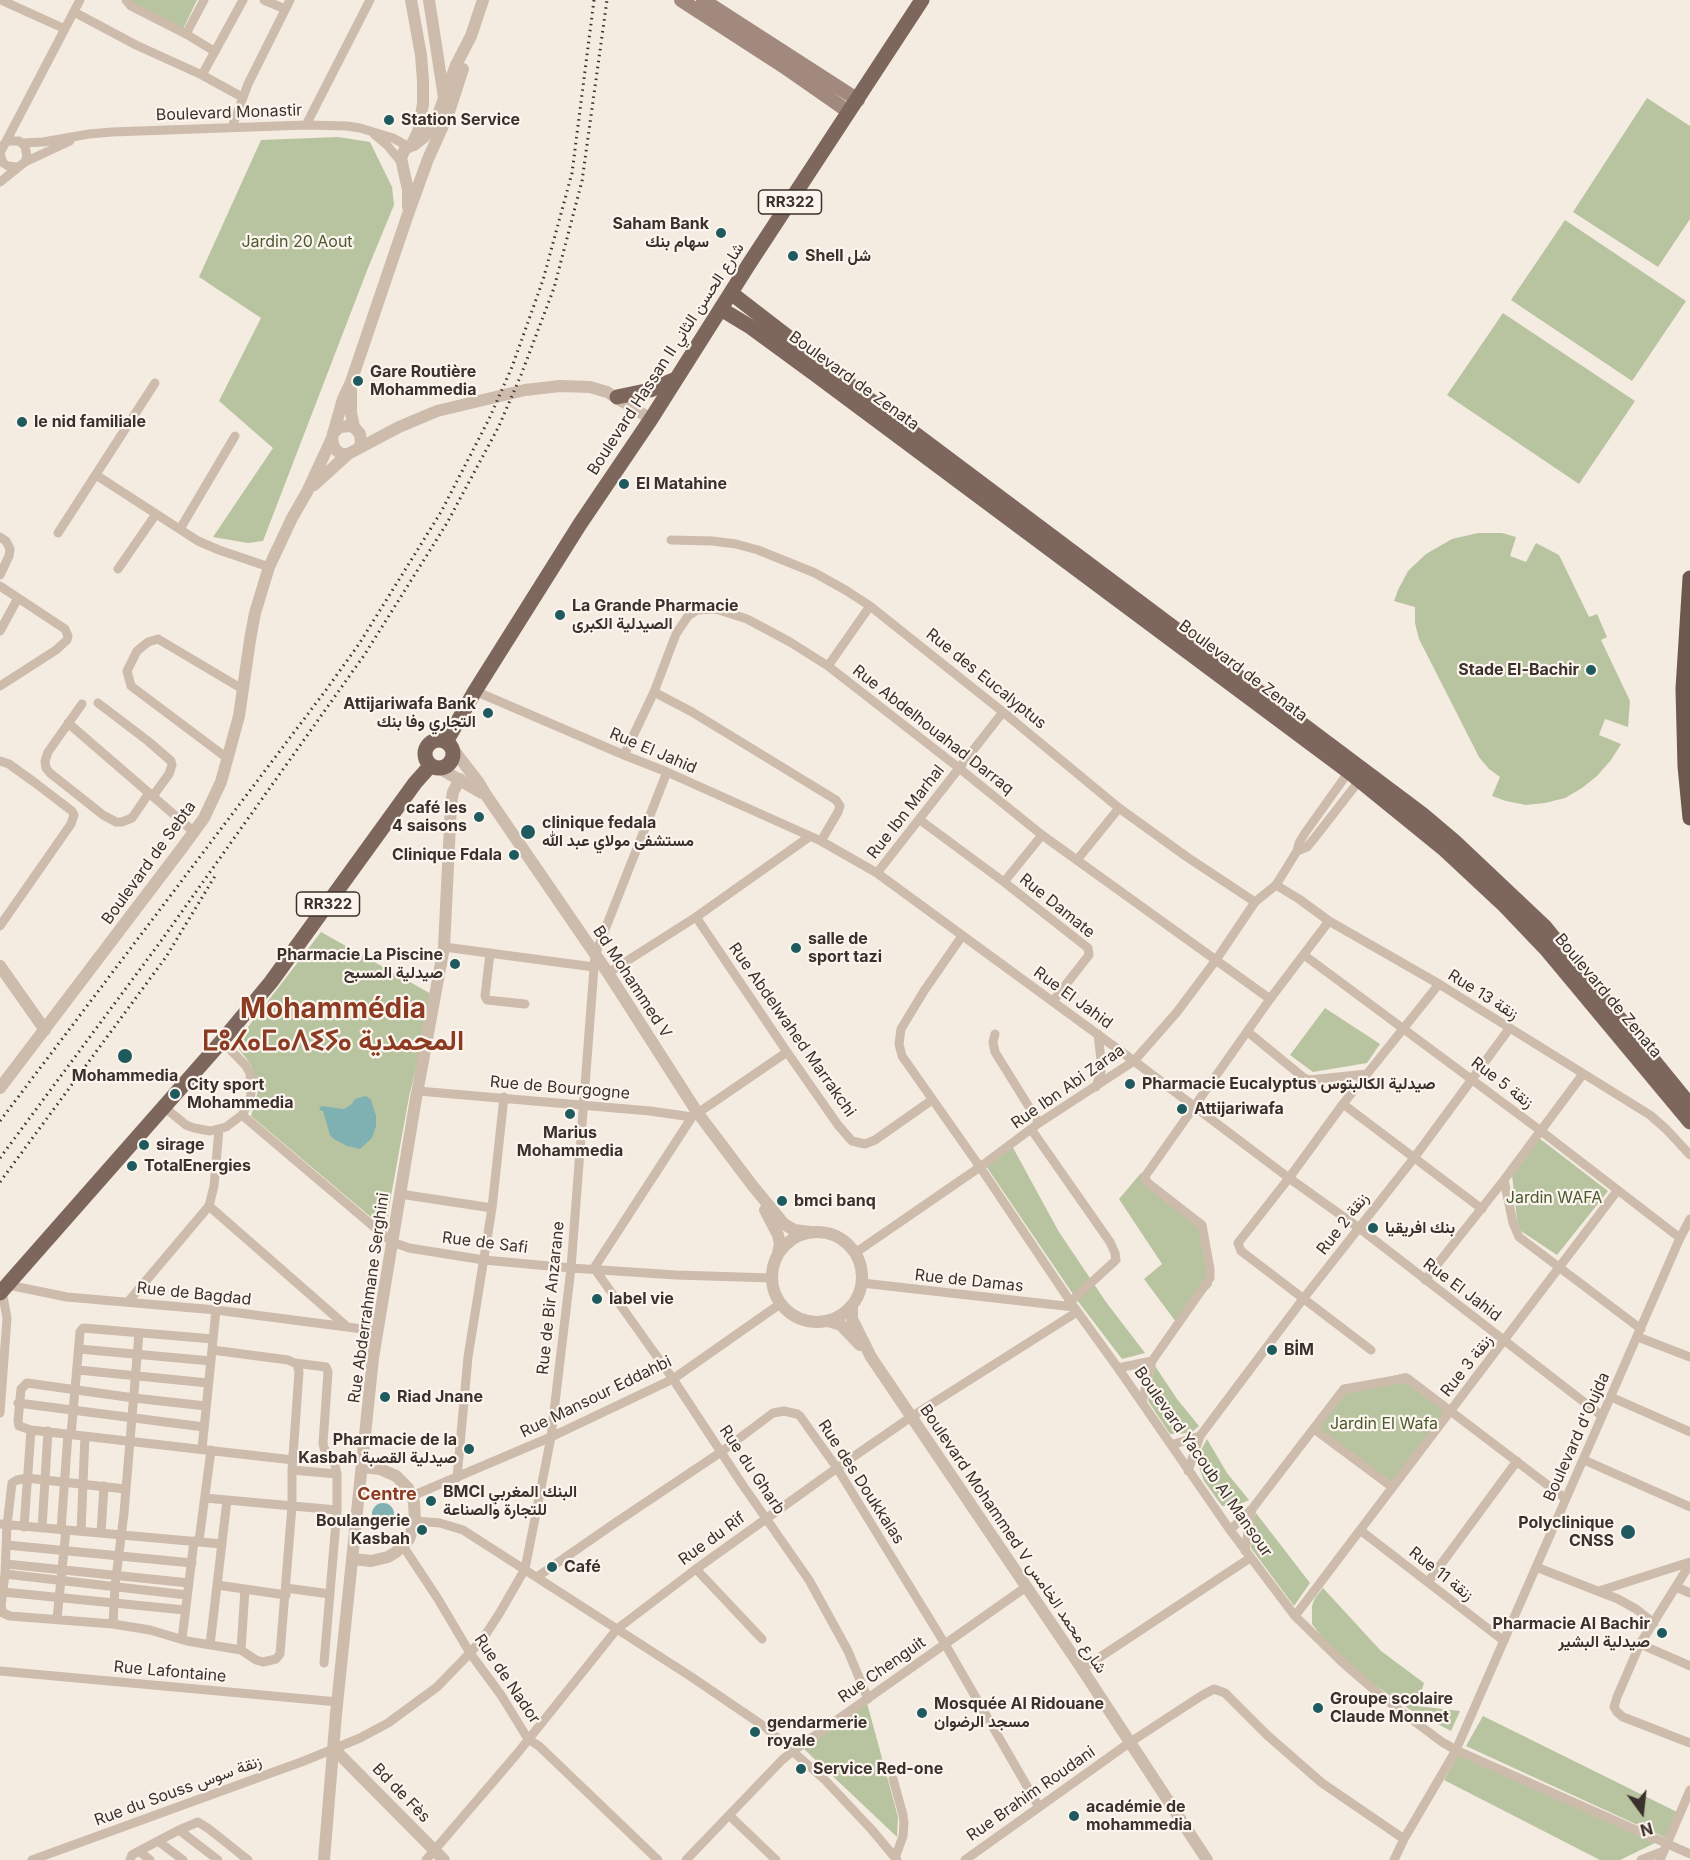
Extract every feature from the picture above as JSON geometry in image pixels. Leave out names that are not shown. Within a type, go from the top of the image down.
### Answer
[{"type":"highway","points":[[1690,586],[1683,689],[1690,818]]},
{"type":"main road","points":[[703,0],[854,106]]},
{"type":"main road","name":"Boulevard Hassan II شارع الحسن الثاني","points":[[449,745],[475,691],[580,524],[651,419],[922,0]]},
{"type":"main road","points":[[688,2],[854,106]]},
{"type":"main road","name":"Boulevard de Zenata","points":[[732,293],[753,320],[1390,797],[1454,841],[1545,927],[1690,1105]]},
{"type":"main road","name":"Boulevard de Zenata","points":[[721,309],[753,320]]},
{"type":"main road","points":[[617,397],[650,390],[676,379]]},
{"type":"main road","points":[[435,767],[425,758],[425,748],[437,740],[449,745]]},
{"type":"main road","name":"RR322","points":[[3,1290],[271,982],[415,783],[435,767],[447,765],[453,753],[449,745]]},
{"type":"main road","name":"Boulevard de Zenata","points":[[1390,797],[1505,906],[1546,949],[1690,1122]]},
{"type":"street","points":[[1,0],[65,29]]},
{"type":"street","points":[[66,0],[136,45],[202,75],[243,97]]},
{"type":"street","points":[[126,0],[131,6],[214,51]]},
{"type":"street","points":[[186,34],[204,0]]},
{"type":"street","points":[[202,75],[243,0]]},
{"type":"street","points":[[232,127],[243,97],[287,4],[264,0]]},
{"type":"street","points":[[306,125],[370,0]]},
{"type":"street","points":[[411,0],[423,81],[421,116],[418,132],[411,146]]},
{"type":"street","points":[[429,0],[447,117]]},
{"type":"street","points":[[407,217],[409,197],[402,153],[424,137],[435,123],[459,58],[471,36],[483,0]]},
{"type":"street","points":[[21,111],[21,142],[27,150],[27,156],[21,165],[8,166],[3,163],[1,150],[21,111],[77,6]]},
{"type":"street","name":"Boulevard de Sebta","points":[[0,1088],[194,832],[213,803],[239,716],[250,640],[258,602],[269,567],[333,436],[407,217],[447,117],[467,57],[471,36]]},
{"type":"street","points":[[439,55],[459,58]]},
{"type":"street","name":"Boulevard Monastir","points":[[21,142],[43,142],[89,134],[306,125],[347,126],[370,130],[411,146]]},
{"type":"street","points":[[370,130],[387,145],[403,165],[415,172],[427,163],[424,149],[411,146]]},
{"type":"street","name":"Boulevard Monastir","points":[[0,182],[21,165],[48,150],[89,134]]},
{"type":"street","points":[[1,150],[14,140],[21,142]]},
{"type":"street","points":[[351,382],[350,402],[356,429],[361,439],[353,451],[341,454],[333,445],[333,436],[340,427],[349,426],[356,429]]},
{"type":"street","points":[[58,533],[154,383]]},
{"type":"street","name":"Boulevard de Sebta","points":[[307,492],[353,451],[399,427],[437,411],[535,389],[590,387],[617,397],[651,419]]},
{"type":"street","name":"Boulevard de Sebta","points":[[356,429],[374,431],[399,427]]},
{"type":"street","points":[[180,529],[235,436]]},
{"type":"street","points":[[96,475],[207,546],[269,567]]},
{"type":"street","points":[[118,569],[156,514]]},
{"type":"street","points":[[0,537],[6,541],[10,549],[0,575]]},
{"type":"street","name":"Rue des Eucalyptus","points":[[671,540],[712,541],[758,550],[789,561],[831,581],[870,606],[1119,808],[1255,902]]},
{"type":"street","points":[[0,586],[66,629],[68,636],[67,640],[56,650],[2,682]]},
{"type":"street","points":[[0,632],[18,598]]},
{"type":"street","points":[[828,666],[870,606]]},
{"type":"street","name":"Rue Abdelhouahad Darraq","points":[[624,755],[654,692],[676,634],[691,612],[716,609],[747,619],[828,666],[1042,835],[1270,999]]},
{"type":"street","points":[[227,758],[131,686],[127,671],[137,651],[148,642],[158,639],[244,690]]},
{"type":"street","name":"Rue El Jahid","points":[[475,691],[667,772],[821,842],[877,873],[1359,1228],[1602,1416]]},
{"type":"street","points":[[654,692],[692,712],[836,800],[840,806],[838,812],[821,842]]},
{"type":"street","points":[[82,704],[48,752],[46,768],[104,815],[116,822],[122,822],[132,818],[169,774],[172,765],[148,741],[98,703]]},
{"type":"street","name":"Rue Ibn Marhal","points":[[877,873],[1003,712]]},
{"type":"street","points":[[68,723],[194,832]]},
{"type":"street","name":"Bd Mohammed V","points":[[449,745],[473,774],[595,961],[608,974],[695,1114],[789,1228],[800,1232],[810,1232]]},
{"type":"street","points":[[0,761],[9,764],[26,776],[72,810],[74,815],[71,824],[0,926]]},
{"type":"street","name":"Bd Mohammed V","points":[[435,767],[486,795]]},
{"type":"street","points":[[1255,902],[1276,885],[1305,833],[1357,771]]},
{"type":"street","name":"Rue de Bir Anzarane","points":[[334,1749],[360,1738],[412,1706],[437,1687],[470,1653],[499,1614],[525,1569],[551,1437],[571,1268],[595,961],[667,772]]},
{"type":"street","name":"Rue Abderrahmane Serghini","points":[[353,1559],[378,1331],[444,947],[451,805],[453,792],[460,779]]},
{"type":"street","points":[[1077,860],[1119,808]]},
{"type":"street","points":[[920,820],[1004,882]]},
{"type":"street","name":"Rue Damate","points":[[1042,835],[1004,882],[1088,948],[1089,955],[1053,1001]]},
{"type":"street","points":[[608,974],[696,917],[809,837]]},
{"type":"street","name":"Rue 13 زنقة","points":[[1276,885],[1329,921],[1439,984],[1650,1115],[1690,1155]]},
{"type":"street","name":"Rue Ibn Abi Zaraa","points":[[855,1253],[981,1167],[1035,1126],[1134,1061],[1177,1012],[1255,902]]},
{"type":"street","name":"Rue Abdelwahed Marrakchi","points":[[696,917],[787,1052],[838,1125],[852,1141],[865,1144],[875,1140],[932,1100]]},
{"type":"street","points":[[1142,1402],[1152,1361],[1210,1278],[1202,1225],[1148,1183],[1145,1179],[1146,1175],[1270,999],[1329,921]]},
{"type":"street","name":"Boulevard Yacoub Al Mansour","points":[[962,936],[901,1029],[898,1040],[902,1056],[981,1167],[1074,1307],[1188,1471],[1247,1554],[1295,1616],[1342,1662],[1386,1700],[1456,1749],[1666,1847],[1690,1854]]},
{"type":"street","points":[[444,947],[595,961]]},
{"type":"street","points":[[490,953],[485,996],[487,1000],[525,1004]]},
{"type":"street","name":"Rue 5 زنقة","points":[[1304,955],[1541,1131],[1680,1238]]},
{"type":"street","points":[[0,966],[45,1030]]},
{"type":"street","points":[[1371,1350],[1241,1251],[1238,1243],[1343,1104],[1439,984]]},
{"type":"street","name":"Rue 2 زنقة","points":[[1188,1471],[1200,1436],[1303,1299],[1414,1158],[1509,1029]]},
{"type":"street","points":[[1248,1032],[1309,1080],[1367,1074]]},
{"type":"street","name":"Rue du Rif","points":[[430,1855],[617,1629],[837,1468],[1074,1307],[1116,1258],[1110,1242],[1035,1126],[994,1052],[995,1034]]},
{"type":"street","points":[[1096,1087],[1101,1072],[1098,1034]]},
{"type":"street","points":[[164,1107],[186,1125],[210,1131],[226,1127],[242,1115],[251,1094],[249,1073],[240,1059],[222,1041]]},
{"type":"street","points":[[594,1268],[695,1114],[787,1052]]},
{"type":"street","points":[[1425,1280],[1482,1209],[1583,1074]]},
{"type":"street","name":"Rue de Bourgogne","points":[[418,1091],[695,1114]]},
{"type":"street","points":[[456,1478],[468,1357],[492,1208],[504,1097]]},
{"type":"street","points":[[1343,1104],[1482,1209]]},
{"type":"street","name":"Rue de Safi","points":[[242,1115],[392,1242],[409,1248],[484,1260],[571,1268],[772,1278]]},
{"type":"street","points":[[128,1302],[209,1206],[214,1186],[219,1130]]},
{"type":"street","points":[[1504,1180],[1513,1223],[1519,1237],[1639,1333],[1690,1357]]},
{"type":"street","name":"Bd Mohammed V","points":[[752,1185],[778,1235],[780,1244],[778,1253]]},
{"type":"street","name":"Rue 3 زنقة","points":[[1295,1616],[1617,1191]]},
{"type":"street","points":[[400,1194],[492,1208]]},
{"type":"street","points":[[209,1206],[345,1326]]},
{"type":"street","name":"Boulevard d'Oujda","points":[[1394,1860],[1456,1749],[1690,1219]]},
{"type":"street","points":[[810,1232],[823,1232],[847,1243],[855,1253],[861,1268],[862,1283],[857,1299],[845,1312],[818,1322],[797,1317],[780,1304],[774,1291],[773,1265],[778,1253],[797,1236],[810,1232]]},
{"type":"street","name":"Rue du Gharb","points":[[594,1268],[673,1379],[815,1590],[848,1651],[868,1699]]},
{"type":"street","name":"Rue de Damas","points":[[862,1283],[1074,1307]]},
{"type":"street","points":[[0,1413],[7,1318],[3,1290]]},
{"type":"street","name":"Rue de Bagdad","points":[[3,1290],[216,1310],[378,1331]]},
{"type":"street","name":"Rue Mansour Eddahbi","points":[[412,1496],[551,1437],[673,1379],[780,1304]]},
{"type":"street","name":"Boulevard Mohammed V شارع محمد الخامس","points":[[852,1305],[852,1319],[871,1357],[1082,1669],[1207,1860]]},
{"type":"street","points":[[182,1639],[192,1563],[205,1498],[207,1449],[204,1427],[216,1310]]},
{"type":"street","name":"Boulevard Mohammed V شارع محمد الخامس","points":[[828,1320],[841,1325],[871,1357]]},
{"type":"street","points":[[57,1619],[62,1569],[65,1482],[83,1328],[213,1339]]},
{"type":"street","points":[[113,1624],[139,1333]]},
{"type":"street","points":[[80,1349],[211,1361]]},
{"type":"street","points":[[212,1350],[322,1365],[327,1368],[323,1443],[338,1474],[324,1663]]},
{"type":"street","points":[[1118,1368],[1152,1361]]},
{"type":"street","points":[[125,1489],[27,1478],[11,1484],[4,1525],[7,1545],[1,1606],[6,1615],[113,1624],[241,1650],[263,1662],[278,1658],[281,1647],[292,1506],[292,1465],[299,1368],[295,1363]]},
{"type":"street","points":[[78,1370],[208,1383]]},
{"type":"street","points":[[1230,1530],[1252,1509],[1344,1389],[1407,1378],[1566,1499]]},
{"type":"street","points":[[206,1406],[75,1391],[27,1383],[21,1389],[18,1424],[31,1430],[207,1449],[338,1474]]},
{"type":"street","points":[[1611,1397],[1690,1432]]},
{"type":"street","points":[[18,1403],[204,1427]]},
{"type":"street","name":"Rue des Doukkalas","points":[[537,1577],[721,1452],[773,1413],[788,1411],[800,1416],[837,1468],[945,1644],[1039,1807]]},
{"type":"street","points":[[1314,1429],[1392,1486]]},
{"type":"street","points":[[24,1527],[31,1430]]},
{"type":"street","points":[[42,1528],[48,1431]]},
{"type":"street","points":[[81,1531],[85,1436]]},
{"type":"street","points":[[1171,1445],[1200,1436]]},
{"type":"street","points":[[1584,1460],[1690,1507]]},
{"type":"street","points":[[1428,1582],[1517,1461]]},
{"type":"street","points":[[324,1860],[353,1559],[371,1562],[396,1552],[403,1546],[413,1530],[415,1521],[412,1496],[402,1482],[396,1476],[380,1468],[363,1467]]},
{"type":"street","points":[[101,1533],[104,1486]]},
{"type":"street","points":[[205,1498],[336,1510]]},
{"type":"street","points":[[210,1645],[227,1500]]},
{"type":"street","points":[[1082,1669],[1247,1554],[1252,1509]]},
{"type":"street","points":[[415,1521],[440,1523],[463,1530],[765,1727],[825,1780],[896,1859]]},
{"type":"street","points":[[4,1525],[222,1544]]},
{"type":"street","name":"Rue 11 زنقة","points":[[1360,1530],[1504,1641]]},
{"type":"street","points":[[7,1545],[192,1563]]},
{"type":"street","name":"Rue de Nador","points":[[403,1546],[470,1653],[501,1695],[528,1739],[539,1746],[658,1860]]},
{"type":"street","points":[[1599,1591],[1690,1563]]},
{"type":"street","points":[[1690,1563],[1640,1644],[1614,1707],[1623,1717],[1690,1743]]},
{"type":"street","points":[[6,1564],[189,1583]]},
{"type":"street","points":[[1536,1567],[1599,1591],[1636,1609],[1654,1623]]},
{"type":"street","points":[[696,1569],[762,1639]]},
{"type":"street","points":[[5,1574],[187,1595]]},
{"type":"street","points":[[217,1585],[330,1594]]},
{"type":"street","name":"Rue Chenguit","points":[[686,1860],[793,1751],[1026,1587]]},
{"type":"street","points":[[1676,1587],[1690,1593]]},
{"type":"street","points":[[241,1650],[245,1589]]},
{"type":"street","points":[[3,1592],[185,1610]]},
{"type":"street","points":[[1640,1644],[1690,1666]]},
{"type":"street","name":"Rue Lafontaine","points":[[0,1671],[338,1702]]},
{"type":"street","name":"Rue Brahim Roudani","points":[[964,1860],[1129,1743],[1212,1689],[1225,1693],[1267,1735],[1322,1783],[1404,1839]]},
{"type":"street","name":"Bd de Fès","points":[[334,1749],[430,1855],[444,1860]]},
{"type":"street","name":"Rue du Souss زنقة سوس","points":[[32,1860],[334,1749]]},
{"type":"street","points":[[893,1779],[904,1823],[903,1836],[896,1859]]},
{"type":"street","points":[[1660,1860],[1690,1790]]},
{"type":"street","points":[[729,1815],[776,1860]]},
{"type":"street","points":[[130,1860],[132,1855],[139,1851],[179,1830],[200,1823],[248,1860]]},
{"type":"street","points":[[179,1830],[218,1860]]},
{"type":"street","points":[[158,1841],[183,1860]]},
{"type":"street","points":[[1641,1860],[1666,1847]]},
{"type":"street","points":[[139,1851],[150,1860]]},
{"type":"green space","points":[[124,0],[197,0],[183,29]]},
{"type":"green space","points":[[1647,98],[1690,126],[1690,219],[1658,267],[1573,212]]},
{"type":"green space","name":"Jardin 20 Aout","points":[[338,137],[370,142],[392,187],[394,205],[263,541],[248,543],[213,537],[273,448],[219,401],[261,318],[199,277],[261,140]]},
{"type":"green space","points":[[1565,220],[1686,301],[1632,381],[1511,300]]},
{"type":"green space","points":[[1503,313],[1635,401],[1579,484],[1447,395]]},
{"type":"green space","name":"Stade El-Bachir","points":[[1478,533],[1502,533],[1516,537],[1510,556],[1526,562],[1536,543],[1559,555],[1589,617],[1597,614],[1607,637],[1601,640],[1630,701],[1628,727],[1605,719],[1599,735],[1621,744],[1611,760],[1597,776],[1565,798],[1526,805],[1492,796],[1500,777],[1479,757],[1419,639],[1415,623],[1415,607],[1394,601],[1408,571],[1426,554],[1452,539]]},
{"type":"green space","points":[[321,932],[433,995],[409,1097],[385,1229],[251,1116],[258,1091],[251,1065],[239,1049],[238,1040]]},
{"type":"green space","points":[[1325,1008],[1380,1044],[1367,1063],[1313,1072],[1290,1055]]},
{"type":"green space","name":"Jardin WAFA","points":[[1539,1138],[1608,1191],[1557,1255],[1518,1229],[1512,1175]]},
{"type":"green space","points":[[1011,1144],[1059,1232],[1106,1302],[1145,1353],[1122,1359],[1077,1300],[986,1166]]},
{"type":"green space","points":[[1141,1173],[1199,1219],[1212,1285],[1176,1322],[1144,1279],[1162,1264],[1119,1199]]},
{"type":"green space","points":[[1155,1366],[1199,1426],[1191,1433],[1170,1434],[1148,1401]]},
{"type":"green space","name":"Jardin El Wafa","points":[[1406,1373],[1450,1412],[1392,1487],[1314,1429],[1353,1385]]},
{"type":"green space","points":[[1207,1439],[1227,1473],[1249,1500],[1235,1506],[1222,1506],[1204,1481],[1198,1464],[1201,1450]]},
{"type":"green space","points":[[1256,1513],[1310,1583],[1294,1606],[1251,1548]]},
{"type":"green space","points":[[1323,1588],[1381,1651],[1424,1683],[1417,1706],[1460,1711],[1451,1731],[1409,1709],[1331,1649],[1312,1624],[1312,1606]]},
{"type":"green space","points":[[867,1703],[898,1817],[897,1837],[804,1749]]},
{"type":"green space","points":[[1483,1716],[1679,1813],[1666,1838],[1466,1746]]},
{"type":"green space","points":[[1459,1753],[1655,1843],[1620,1860],[1600,1860],[1444,1780]]},
{"type":"water","points":[[366,1096],[371,1100],[376,1116],[372,1138],[360,1149],[347,1146],[334,1139],[330,1135],[323,1111],[319,1110],[321,1106],[344,1109],[355,1099]]},
{"type":"water","points":[[383,1503],[391,1506],[394,1514],[391,1522],[383,1525],[375,1522],[372,1514],[375,1506]]},
{"type":"railway","points":[[0,1121],[326,690],[359,644],[441,512],[489,419],[512,367],[543,280],[572,173],[594,0]]},
{"type":"railway","points":[[0,1158],[161,941],[365,654],[447,523],[499,426],[554,288],[582,181],[607,0]]},
{"type":"railway","points":[[0,1182],[166,957],[215,876]]},
{"type":"place","name":"Station Service","points":[[389,120]]},
{"type":"place","name":"Saham Bank سهام بنك","points":[[721,233]]},
{"type":"place","name":"Shell شل","points":[[793,256]]},
{"type":"place","name":"Gare Routière Mohammedia","points":[[358,381]]},
{"type":"place","name":"le nid familiale","points":[[22,422]]},
{"type":"place","name":"El Matahine","points":[[624,484]]},
{"type":"place","name":"La Grande Pharmacie الصيدلية الكبرى","points":[[560,615]]},
{"type":"place","name":"Stade El-Bachir","points":[[1591,670]]},
{"type":"place","name":"Attijariwafa Bank التجاري وفا بنك","points":[[488,713]]},
{"type":"place","name":"café les 4 saisons","points":[[479,817]]},
{"type":"place","name":"clinique fedala مستشفى مولاي عبد الله","points":[[528,832]]},
{"type":"place","name":"Clinique Fdala","points":[[514,855]]},
{"type":"place","name":"salle de sport tazi","points":[[796,948]]},
{"type":"place","name":"Pharmacie La Piscine صيدلية المسبح","points":[[455,964]]},
{"type":"place","name":"Mohammedia","points":[[125,1056]]},
{"type":"place","name":"Pharmacie Eucalyptus صيدلية الكالبتوس","points":[[1130,1084]]},
{"type":"place","name":"City sport Mohammedia","points":[[175,1094]]},
{"type":"place","name":"Attijariwafa","points":[[1182,1109]]},
{"type":"place","name":"Marius Mohammedia","points":[[570,1114]]},
{"type":"place","name":"sirage","points":[[144,1145]]},
{"type":"place","name":"TotalEnergies","points":[[132,1166]]},
{"type":"place","name":"bmci banq","points":[[782,1201]]},
{"type":"place","name":"بنك افريقيا","points":[[1373,1228]]},
{"type":"place","name":"label vie","points":[[597,1299]]},
{"type":"place","name":"BİM","points":[[1272,1350]]},
{"type":"place","name":"Riad Jnane","points":[[385,1397]]},
{"type":"place","name":"Pharmacie de la Kasbah صيدلية القصبة","points":[[469,1449]]},
{"type":"place","name":"BMCI البنك المغربي للتجارة والصناعة","points":[[431,1501]]},
{"type":"place","name":"Boulangerie Kasbah","points":[[422,1530]]},
{"type":"place","name":"Polyclinique CNSS","points":[[1628,1532]]},
{"type":"place","name":"Café","points":[[552,1567]]},
{"type":"place","name":"Pharmacie Al Bachir صيدلية البشير","points":[[1662,1633]]},
{"type":"place","name":"Groupe scolaire Claude Monnet","points":[[1318,1708]]},
{"type":"place","name":"Mosquée Al Ridouane مسجد الرضوان","points":[[922,1713]]},
{"type":"place","name":"gendarmerie royale","points":[[755,1732]]},
{"type":"place","name":"Service Red-one","points":[[801,1769]]},
{"type":"place","name":"académie de mohammedia","points":[[1074,1816]]},
{"type":"district","name":"Mohammédia ⵎⵓⵃⴰⵎⴰⴷⵉⵢⴰ المحمدية","points":[[333,1026]]},
{"type":"district","name":"Centre","points":[[387,1495]]}]
